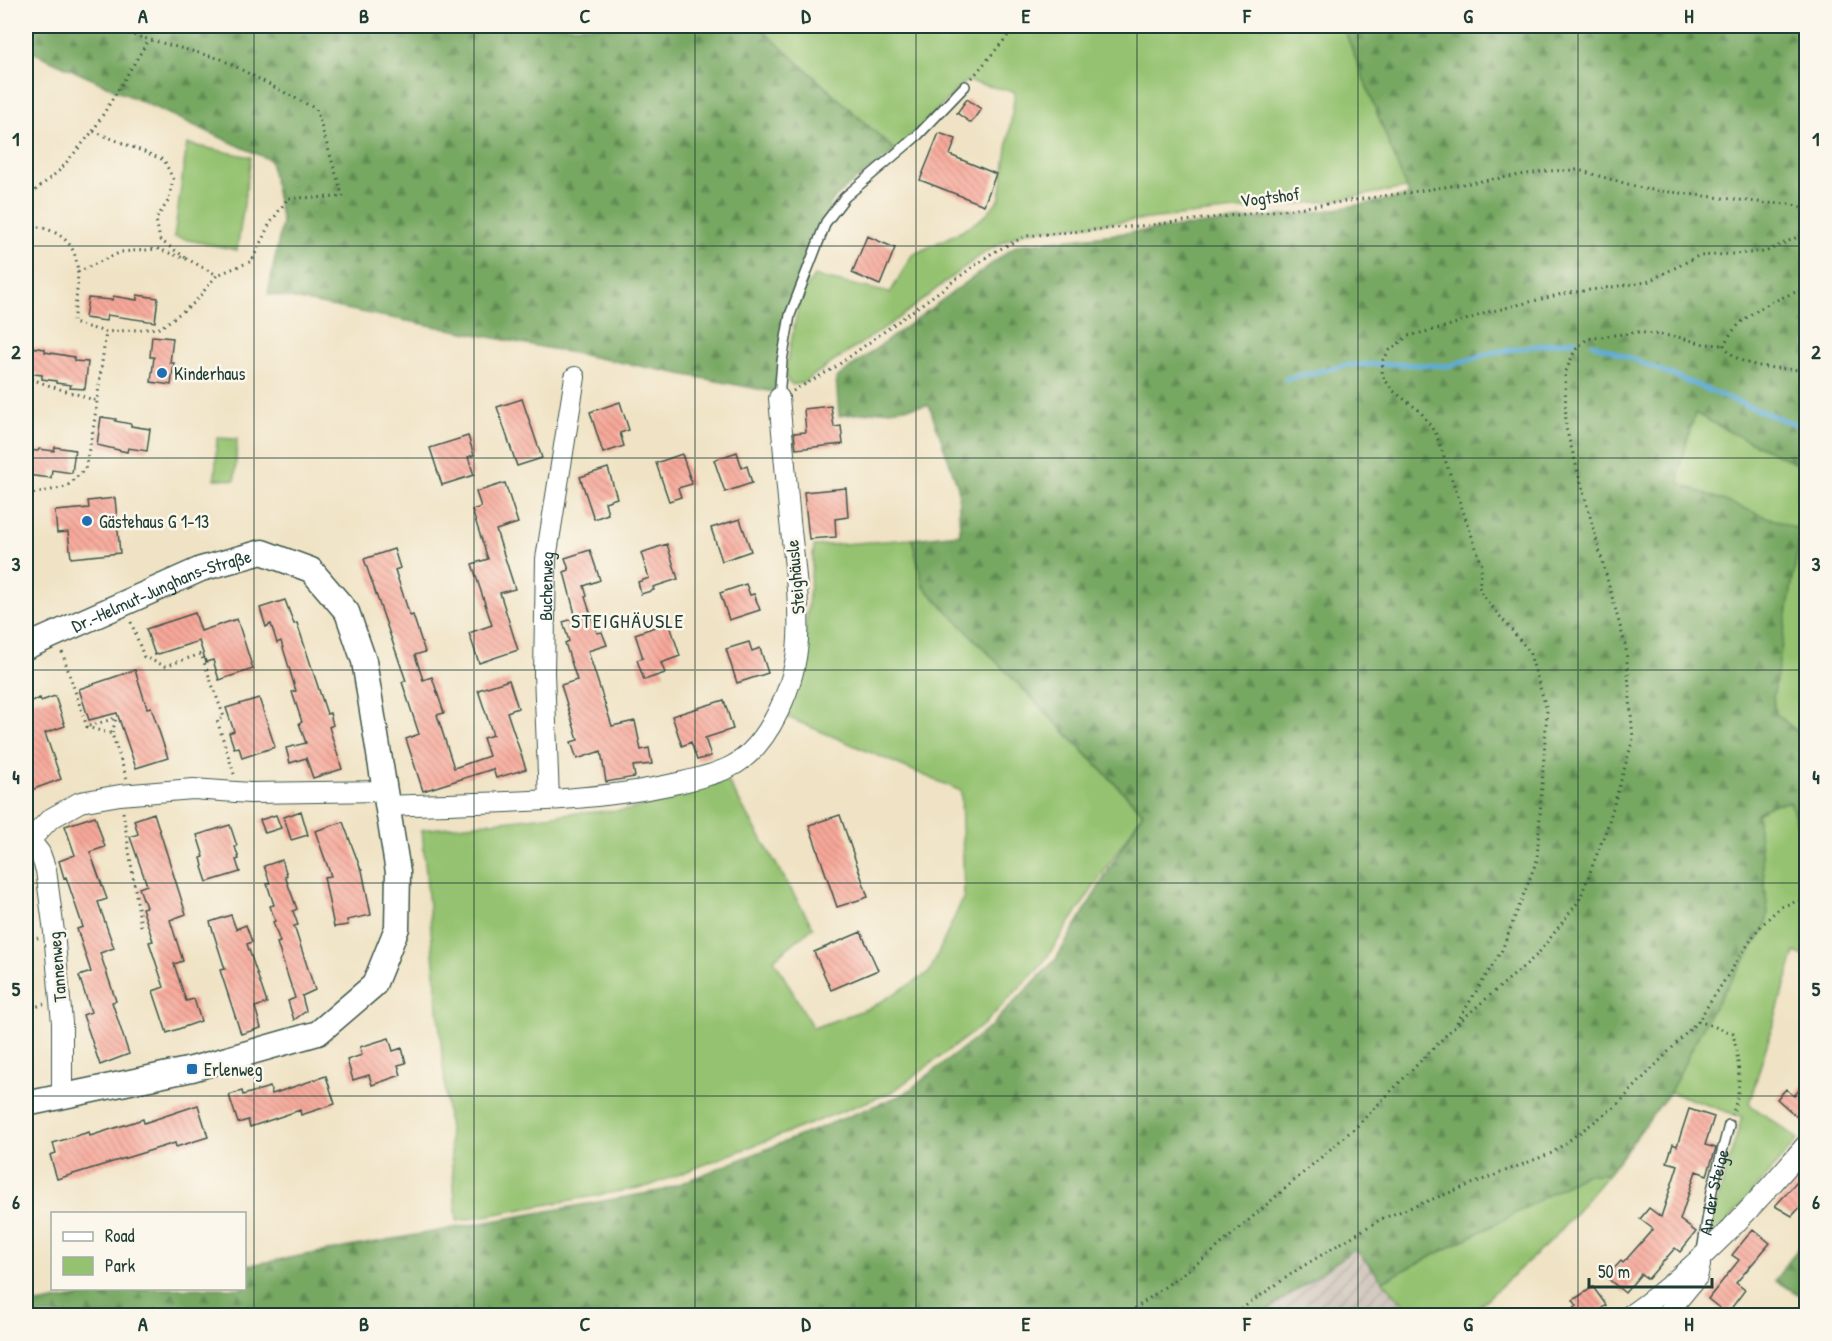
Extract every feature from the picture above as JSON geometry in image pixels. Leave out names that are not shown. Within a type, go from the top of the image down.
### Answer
[{"type":"street","name":"Buchenweg","points":[[549,799],[544,673],[546,559],[575,376]]},
{"type":"street","name":"Steighäusle","points":[[387,799],[549,799],[639,792],[704,776],[731,766],[753,750],[782,706],[795,664],[798,641],[798,603],[780,398]]},
{"type":"street","name":"Dr.-Helmut-Junghans-Straße","points":[[26,647],[201,569],[262,552],[310,570],[347,612],[364,661],[398,872],[397,928],[374,984],[318,1033],[192,1069],[26,1104]]},
{"type":"street","points":[[126,795],[193,789],[387,799]]},
{"type":"street","name":"Tannenweg","points":[[62,1098],[62,1023],[54,932],[46,870],[40,853],[30,840],[50,819],[80,802],[126,795]]},
{"type":"street","name":"An der Steige","points":[[1629,1316],[1700,1259],[1806,1145]]},
{"type":"street","points":[[1665,1316],[1697,1277],[1701,1267],[1700,1259]]},
{"type":"lane","name":"Steighäusle","points":[[780,398],[782,361],[790,315],[826,222],[844,197],[918,135],[965,86]]},
{"type":"lane","name":"An der Steige","points":[[1700,1259],[1712,1190],[1729,1125]]},
{"type":"path","points":[[26,225],[58,233],[75,252],[79,282],[74,322],[106,332],[160,328],[194,303],[217,275],[252,261],[269,225],[288,198],[343,196],[316,109],[221,59],[99,26]]},
{"type":"path","points":[[965,86],[1016,26]]},
{"type":"path","points":[[26,198],[60,170],[93,131],[149,39]]},
{"type":"path","points":[[93,131],[164,160],[173,178],[169,200],[156,219],[160,240],[189,260],[217,275]]},
{"type":"path","name":"Vogtshof","points":[[780,398],[834,368],[992,253],[1026,236],[1298,208],[1546,171],[1578,170],[1645,189],[1790,204],[1806,209]]},
{"type":"path","points":[[1454,1027],[1502,950],[1537,860],[1547,710],[1529,651],[1483,596],[1479,587],[1482,565],[1436,434],[1420,411],[1392,390],[1382,375],[1383,360],[1408,336],[1445,327],[1489,312],[1562,294],[1647,282],[1698,256],[1765,252],[1806,233]]},
{"type":"path","points":[[78,272],[121,252],[158,249],[189,260]]},
{"type":"path","points":[[1724,345],[1730,333],[1748,316],[1774,301],[1806,288]]},
{"type":"path","points":[[26,495],[66,487],[85,469],[106,332]]},
{"type":"path","points":[[1125,1316],[1211,1253],[1357,1126],[1454,1027],[1537,955],[1579,901],[1607,828],[1633,739],[1626,648],[1566,428],[1565,373],[1575,350],[1587,339],[1637,332],[1678,337],[1704,344],[1724,345]]},
{"type":"path","points":[[1724,345],[1730,355],[1748,364],[1806,371]]},
{"type":"path","points":[[26,376],[47,386],[96,401]]},
{"type":"path","points":[[124,603],[144,657],[165,666],[201,654],[224,717],[217,720],[240,792]]},
{"type":"path","points":[[56,633],[87,727]]},
{"type":"path","points":[[87,727],[116,718],[112,734],[126,795],[141,927]]},
{"type":"path","points":[[87,727],[112,734]]},
{"type":"path","points":[[1231,1316],[1299,1268],[1382,1219],[1552,1153],[1617,1104],[1698,1021],[1758,928],[1780,907],[1806,898]]},
{"type":"path","points":[[1698,1021],[1733,1033],[1740,1071],[1737,1100],[1729,1125]]},
{"type":"shaded area","points":[[1355,1248],[1413,1315],[1261,1316]]},
{"type":"green space","points":[[26,26],[758,26],[896,151],[849,185],[832,201],[784,317],[774,392],[268,294],[282,223],[270,160],[26,49]]},
{"type":"green space","points":[[758,26],[1343,26],[1407,188],[1327,201],[1028,231],[979,257],[891,324],[804,382],[793,385],[788,381],[785,373],[800,297],[814,276],[890,293],[912,255],[962,231],[985,216],[1000,198],[1015,92],[966,81],[896,151]]},
{"type":"green space","points":[[1343,26],[1806,26],[1806,468],[1695,413],[1679,469],[1680,484],[1801,530],[1773,698],[1775,713],[1798,732],[1806,744],[1806,829],[1799,828],[1790,802],[1774,804],[1757,813],[1768,914],[1765,929],[1710,1013],[1670,1092],[1608,1174],[1585,1174],[1507,1218],[1383,1281],[1355,1249],[1261,1315],[26,1315],[26,1306],[115,1290],[246,1290],[246,1266],[664,1190],[904,1094],[990,1027],[1056,959],[1143,812],[923,586],[912,539],[960,534],[958,487],[929,405],[839,416],[836,378],[1017,245],[1323,211],[1409,196]]},
{"type":"green space","points":[[187,144],[251,157],[237,250],[174,237]]},
{"type":"green space","points":[[1695,413],[1806,468],[1806,744],[1798,732],[1775,713],[1773,698],[1801,530],[1679,484],[1679,469]]},
{"type":"green space","points":[[217,438],[237,439],[235,480],[215,479]]},
{"type":"green space","points":[[912,539],[923,586],[1143,813],[1041,966],[983,1025],[892,1092],[649,1186],[457,1221],[422,830],[573,813],[629,810],[727,780],[813,927],[774,959],[813,1028],[872,1007],[929,973],[964,896],[961,791],[787,717],[804,643],[814,546]]},
{"type":"green space","points":[[1790,802],[1799,828],[1806,829],[1806,957],[1795,952],[1749,1104],[1798,1139],[1711,1241],[1713,1216],[1742,1117],[1670,1092],[1710,1013],[1765,929],[1768,914],[1757,813],[1774,804]]},
{"type":"green space","points":[[1585,1174],[1608,1174],[1555,1237],[1469,1315],[1413,1315],[1383,1281],[1507,1218]]},
{"type":"green space","points":[[1806,1240],[1806,1299],[1775,1280]]},
{"type":"building","points":[[967,99],[981,109],[971,123],[957,113]]},
{"type":"building","points":[[939,133],[956,139],[950,155],[996,174],[984,205],[920,180]]},
{"type":"building","points":[[867,236],[895,248],[880,285],[852,273]]},
{"type":"building","points":[[137,295],[158,298],[155,322],[107,315],[106,321],[85,318],[88,298],[112,300],[113,296],[137,300]]},
{"type":"building","points":[[152,336],[173,338],[170,363],[174,363],[171,385],[151,382],[154,357],[150,357]]},
{"type":"building","points":[[30,347],[74,357],[74,361],[88,362],[85,389],[70,388],[71,385],[42,379],[42,375],[27,373]]},
{"type":"building","points":[[522,399],[542,458],[517,466],[497,407]]},
{"type":"building","points":[[620,402],[629,430],[620,433],[624,446],[603,453],[590,412]]},
{"type":"building","points":[[831,406],[834,427],[841,426],[843,444],[796,449],[794,433],[806,432],[804,409]]},
{"type":"building","points":[[101,417],[150,429],[147,451],[128,448],[127,452],[97,445]]},
{"type":"building","points":[[468,436],[474,455],[468,457],[474,475],[442,485],[430,448]]},
{"type":"building","points":[[55,447],[75,450],[72,473],[52,470],[51,478],[26,475],[26,450],[54,451]]},
{"type":"building","points":[[737,452],[742,468],[747,466],[752,483],[725,492],[714,460]]},
{"type":"building","points":[[682,454],[692,484],[678,488],[681,497],[669,501],[656,463]]},
{"type":"building","points":[[608,468],[617,498],[605,502],[608,514],[594,519],[580,477]]},
{"type":"building","points":[[505,483],[518,523],[496,530],[515,589],[500,593],[518,650],[479,663],[469,633],[492,625],[472,564],[488,559],[472,510],[481,507],[476,492]]},
{"type":"building","points":[[846,488],[848,517],[835,519],[836,537],[809,539],[804,492]]},
{"type":"building","name":"Gästehaus G 1-13","points":[[115,498],[120,553],[71,558],[68,532],[57,533],[55,511],[89,508],[88,501]]},
{"type":"building","points":[[740,519],[751,551],[722,561],[711,528]]},
{"type":"building","points":[[667,544],[678,579],[653,587],[654,590],[641,594],[638,582],[649,578],[641,553]]},
{"type":"building","points":[[394,549],[400,568],[395,570],[425,652],[415,655],[423,680],[432,677],[444,713],[437,715],[454,768],[489,756],[483,738],[493,735],[478,690],[509,680],[518,708],[507,712],[526,769],[496,778],[493,769],[423,791],[406,739],[419,734],[402,682],[406,681],[364,559]]},
{"type":"building","points":[[590,550],[600,580],[584,586],[587,596],[585,597],[597,633],[602,632],[607,645],[588,651],[612,726],[635,721],[641,750],[649,748],[652,764],[633,766],[635,777],[606,782],[601,751],[577,759],[571,742],[578,740],[561,685],[577,680],[565,643],[569,641],[563,622],[576,618],[564,572],[569,570],[565,558]]},
{"type":"building","points":[[746,584],[750,595],[754,594],[760,610],[729,620],[720,593]]},
{"type":"building","points":[[285,600],[294,624],[297,623],[327,714],[330,713],[333,725],[329,727],[342,769],[313,778],[306,758],[290,763],[286,748],[306,743],[292,692],[296,691],[281,641],[277,643],[271,624],[266,627],[260,608]]},
{"type":"building","points":[[195,613],[201,631],[237,619],[253,669],[219,680],[213,660],[206,662],[199,641],[155,655],[146,629]]},
{"type":"building","points":[[669,622],[680,656],[661,663],[665,673],[644,680],[637,660],[643,658],[635,634]]},
{"type":"building","points":[[749,642],[752,651],[760,648],[768,673],[737,683],[726,649]]},
{"type":"building","points":[[135,670],[147,708],[151,707],[168,758],[136,768],[117,713],[89,720],[79,689]]},
{"type":"building","points":[[55,696],[65,726],[45,733],[61,779],[26,792],[26,703]]},
{"type":"building","points":[[259,698],[275,747],[242,758],[239,747],[234,748],[229,733],[234,731],[226,708]]},
{"type":"building","points":[[724,700],[733,729],[705,738],[711,756],[697,760],[691,742],[682,746],[672,716]]},
{"type":"building","points":[[301,811],[308,835],[291,840],[284,817]]},
{"type":"building","points":[[154,813],[186,914],[170,920],[183,961],[174,964],[186,1001],[194,999],[201,1021],[167,1033],[153,991],[164,987],[149,942],[153,941],[142,908],[146,907],[139,888],[147,885],[130,837],[138,834],[134,820]]},
{"type":"building","points":[[276,815],[281,828],[265,833],[260,820]]},
{"type":"building","points":[[840,815],[868,897],[837,907],[809,825]]},
{"type":"building","points":[[95,816],[105,847],[90,852],[107,899],[98,902],[114,948],[100,953],[116,1001],[112,1002],[129,1054],[100,1065],[83,1015],[91,1012],[79,976],[91,972],[77,929],[83,927],[59,861],[75,855],[65,826]]},
{"type":"building","points":[[343,822],[362,870],[371,915],[347,920],[348,925],[334,927],[324,877],[331,876],[315,831]]},
{"type":"building","points":[[230,825],[237,846],[235,847],[239,859],[236,860],[240,872],[207,882],[202,867],[201,858],[204,857],[197,835]]},
{"type":"building","points":[[282,860],[287,875],[285,876],[297,909],[293,911],[298,925],[294,926],[315,990],[302,996],[306,1011],[294,1020],[288,1001],[295,998],[277,943],[280,942],[270,906],[274,905],[264,866]]},
{"type":"building","points":[[231,915],[236,929],[246,925],[252,942],[247,944],[267,1003],[255,1007],[261,1028],[241,1034],[220,970],[225,969],[210,922]]},
{"type":"building","points":[[861,932],[878,970],[831,990],[814,952]]},
{"type":"building","points":[[389,1038],[393,1051],[402,1048],[406,1063],[398,1065],[401,1075],[372,1085],[369,1075],[353,1080],[347,1060],[362,1055],[360,1047]]},
{"type":"building","points":[[326,1076],[335,1104],[301,1115],[300,1110],[250,1127],[248,1120],[238,1123],[229,1095],[242,1091],[243,1095],[270,1087],[272,1094]]},
{"type":"building","points":[[1806,1082],[1806,1125],[1777,1099],[1786,1089],[1794,1096]]},
{"type":"building","points":[[198,1105],[208,1137],[176,1147],[175,1143],[57,1179],[50,1155],[56,1153],[53,1143],[89,1132],[90,1136],[143,1119],[144,1123]]},
{"type":"building","points":[[1689,1109],[1714,1117],[1705,1145],[1716,1148],[1707,1175],[1696,1171],[1680,1220],[1696,1232],[1680,1252],[1675,1248],[1648,1279],[1641,1274],[1625,1293],[1606,1277],[1621,1261],[1623,1263],[1653,1229],[1640,1219],[1649,1208],[1661,1217],[1678,1165],[1667,1162],[1673,1144],[1677,1146]]},
{"type":"building","points":[[1798,1181],[1806,1188],[1806,1201],[1792,1216],[1775,1206]]},
{"type":"building","points":[[1753,1229],[1770,1243],[1736,1283],[1745,1290],[1727,1314],[1708,1299],[1739,1260],[1732,1255]]},
{"type":"building","points":[[1593,1287],[1606,1305],[1591,1316],[1563,1316],[1577,1306],[1573,1300]]},
{"type":"waterway","points":[[1286,379],[1347,365],[1449,366],[1490,353],[1575,340]]},
{"type":"waterway","points":[[1593,344],[1806,428]]},
{"type":"place","name":"Kinderhaus","points":[[162,373]]},
{"type":"place","name":"Gästehaus G 1-13","points":[[87,521]]},
{"type":"place","name":"Erlenweg","points":[[192,1069]]},
{"type":"district","name":"STEIGHÄUSLE","points":[[628,620]]}]
